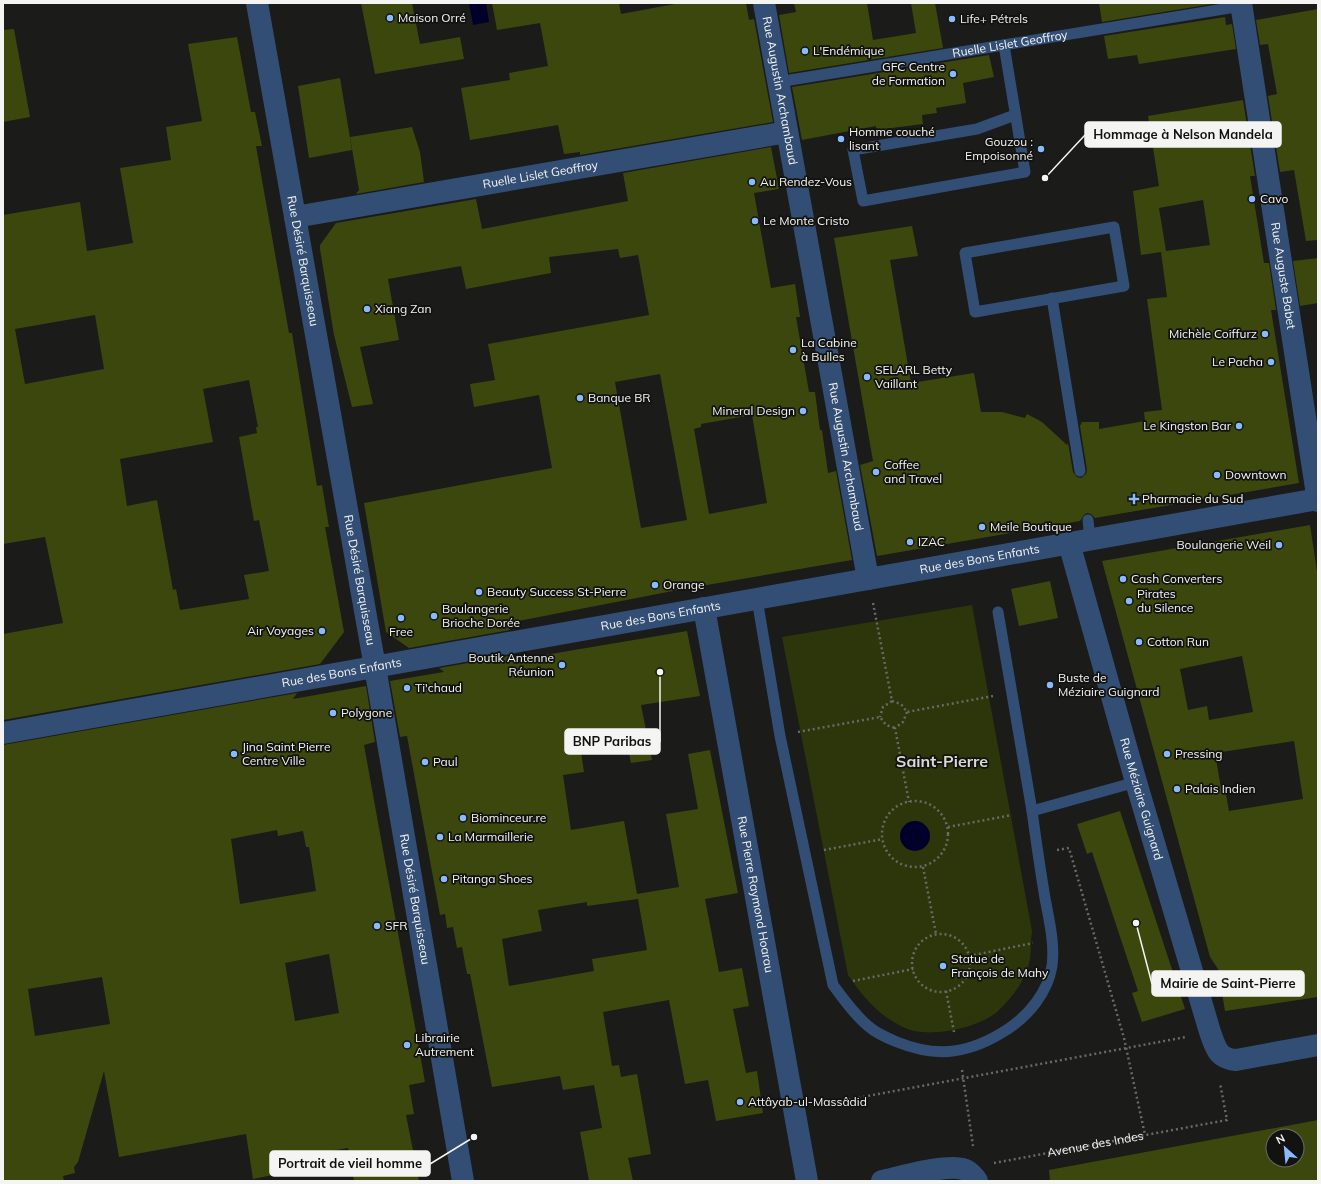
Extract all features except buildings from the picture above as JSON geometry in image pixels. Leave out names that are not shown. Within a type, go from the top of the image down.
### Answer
[{"type":"street","name":"Rue Désiré Barquisseau","points":[[257,3],[375,667],[463,1181]]},
{"type":"street","name":"Rue Augustin Archambaud","points":[[764,3],[868,579]]},
{"type":"street","name":"Rue Auguste Babet","points":[[1242,5],[1318,500]]},
{"type":"street","name":"Ruelle Lislet Geoffroy","points":[[295,217],[787,132]]},
{"type":"street","name":"Rue des Bons Enfants","points":[[3,733],[1069,543],[1089,530],[1318,500]]},
{"type":"street","name":"Rue Méziaire Guignard","points":[[1069,543],[1136,782],[1210,1032],[1222,1056]]},
{"type":"street","name":"Rue Pierre Raymond Hoarau","points":[[704,608],[807,1181]]},
{"type":"street","points":[[1222,1056],[1236,1060],[1318,1045]]},
{"type":"street","points":[[882,1181],[949,1168],[964,1169],[977,1175]]},
{"type":"lane","name":"Ruelle Lislet Geoffroy","points":[[778,82],[1004,46],[1242,5]]},
{"type":"lane","points":[[1004,46],[1024,172],[862,202],[853,150],[977,129],[1015,116]]},
{"type":"lane","points":[[1114,227],[1124,286],[1052,298],[975,312],[965,253],[1114,227]]},
{"type":"lane","points":[[1052,298],[1080,471]]},
{"type":"lane","points":[[757,599],[780,736],[833,984],[849,1008],[869,1027],[908,1047],[936,1053],[958,1052],[988,1042],[1019,1022],[1043,994],[1052,967],[1052,939],[998,612]]},
{"type":"lane","points":[[1032,811],[1136,782]]},
{"type":"path","points":[[874,610],[892,701]]},
{"type":"path","points":[[907,712],[1012,693]]},
{"type":"path","points":[[880,717],[883,707],[892,701]]},
{"type":"path","points":[[892,701],[901,704],[907,712]]},
{"type":"path","points":[[894,728],[903,722],[907,712]]},
{"type":"path","points":[[780,736],[880,717]]},
{"type":"path","points":[[880,717],[886,725],[894,728]]},
{"type":"path","points":[[894,728],[909,802]]},
{"type":"path","points":[[919,801],[929,804],[938,810],[948,827],[949,837],[946,847],[936,859],[923,867],[912,867],[901,864],[892,858],[886,849],[883,839],[883,828],[886,819],[892,811],[909,802],[919,801]]},
{"type":"path","points":[[948,827],[1032,811]]},
{"type":"path","points":[[805,854],[883,839]]},
{"type":"path","points":[[1038,853],[1069,848],[1127,1049],[1146,1135]]},
{"type":"path","points":[[923,867],[936,934]]},
{"type":"path","points":[[936,934],[953,937],[960,941],[969,956],[970,965],[963,982],[955,988],[946,991],[929,989],[916,977],[913,969],[912,959],[915,950],[928,937],[936,934]]},
{"type":"path","points":[[969,956],[1052,939]]},
{"type":"path","points":[[833,984],[913,969]]},
{"type":"path","points":[[946,991],[958,1052]]},
{"type":"path","points":[[794,1109],[1127,1049],[1210,1032]]},
{"type":"path","name":"Avenue des Indes","points":[[977,1175],[1146,1135],[1227,1120],[1216,1059],[1222,1056]]},
{"type":"path","points":[[962,1072],[977,1175]]},
{"type":"green space","points":[[972,605],[1032,931],[1030,961],[1022,982],[1011,998],[989,1018],[966,1027],[952,1030],[939,1032],[915,1031],[905,1028],[887,1018],[866,999],[848,975],[782,637]]},
{"type":"water","points":[[469,3],[486,3],[489,22],[473,25]]},
{"type":"water","points":[[915,821],[925,826],[930,836],[925,846],[915,851],[905,846],[900,836],[905,826]]},
{"type":"place","name":"Maison Orré","points":[[390,18]]},
{"type":"place","name":"Life+ Pétrels","points":[[952,19]]},
{"type":"place","name":"L'Endémique","points":[[805,51]]},
{"type":"place","name":"GFC Centre de Formation","points":[[953,74]]},
{"type":"place","name":"Homme couché lisant","points":[[841,139]]},
{"type":"place","name":"Gouzou : Empoisonné","points":[[1041,149]]},
{"type":"place","name":"Hommage à Nelson Mandela","points":[[1045,178]]},
{"type":"place","name":"Au Rendez-Vous","points":[[752,182]]},
{"type":"place","name":"Cavo","points":[[1252,199]]},
{"type":"place","name":"Le Monte Cristo","points":[[755,221]]},
{"type":"place","name":"Xiang Zan","points":[[367,309]]},
{"type":"place","name":"Michèle Coiffurz","points":[[1265,334]]},
{"type":"place","name":"La Cabine à Bulles","points":[[793,350]]},
{"type":"place","name":"Le Pacha","points":[[1271,362]]},
{"type":"place","name":"SELARL Betty Vaillant","points":[[867,377]]},
{"type":"place","name":"Banque BR","points":[[580,398]]},
{"type":"place","name":"Mineral Design","points":[[803,411]]},
{"type":"place","name":"Le Kingston Bar","points":[[1239,426]]},
{"type":"place","name":"Coffee and Travel","points":[[876,472]]},
{"type":"place","name":"Downtown","points":[[1217,475]]},
{"type":"place","name":"Pharmacie du Sud","points":[[1134,499]]},
{"type":"place","name":"Meile Boutique","points":[[982,527]]},
{"type":"place","name":"IZAC","points":[[910,542]]},
{"type":"place","name":"Boulangerie Weil","points":[[1279,545]]},
{"type":"place","name":"Cash Converters","points":[[1123,579]]},
{"type":"place","name":"Orange","points":[[655,585]]},
{"type":"place","name":"Beauty Success St-Pierre","points":[[479,592]]},
{"type":"place","name":"Pirates du Silence","points":[[1129,601]]},
{"type":"place","name":"Boulangerie Brioche Dorée","points":[[434,616]]},
{"type":"place","name":"Free","points":[[401,618]]},
{"type":"place","name":"Air Voyages","points":[[322,631]]},
{"type":"place","name":"Cotton Run","points":[[1139,642]]},
{"type":"place","name":"Boutik Antenne Réunion","points":[[562,665]]},
{"type":"place","name":"BNP Paribas","points":[[660,672]]},
{"type":"place","name":"Buste de Méziaire Guignard","points":[[1050,685]]},
{"type":"place","name":"Ti'chaud","points":[[407,688]]},
{"type":"place","name":"Polygone","points":[[333,713]]},
{"type":"place","name":"Jina Saint Pierre Centre Ville","points":[[234,754]]},
{"type":"place","name":"Pressing","points":[[1167,754]]},
{"type":"place","name":"Paul","points":[[425,762]]},
{"type":"place","name":"Palais Indien","points":[[1177,789]]},
{"type":"place","name":"Biominceur.re","points":[[463,818]]},
{"type":"place","name":"La Marmaillerie","points":[[440,837]]},
{"type":"place","name":"Pitanga Shoes","points":[[444,879]]},
{"type":"place","name":"Mairie de Saint-Pierre","points":[[1136,923]]},
{"type":"place","name":"SFR","points":[[377,926]]},
{"type":"place","name":"Statue de François de Mahy","points":[[943,966]]},
{"type":"place","name":"Librairie Autrement","points":[[407,1045]]},
{"type":"place","name":"Attâyab-ul-Massâdid","points":[[740,1102]]},
{"type":"place","name":"Portrait de vieil homme","points":[[474,1137]]},
{"type":"district","name":"Saint-Pierre","points":[[942,761]]}]
